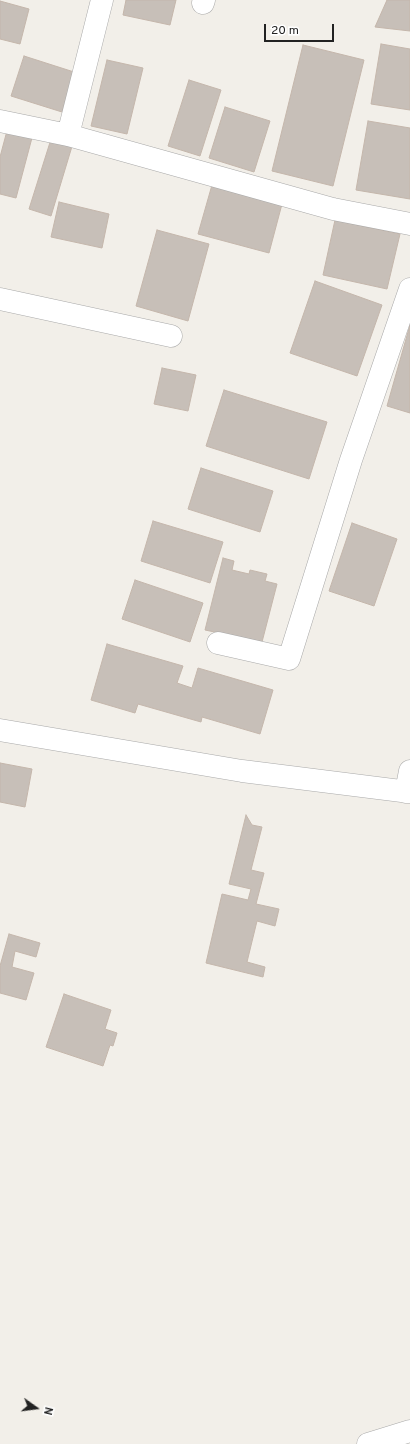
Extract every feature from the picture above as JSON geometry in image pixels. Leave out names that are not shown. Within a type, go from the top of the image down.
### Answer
[{"type":"street","points":[[68,134],[102,0]]},
{"type":"street","points":[[0,121],[68,134],[333,209],[410,224]]},
{"type":"street","points":[[218,643],[289,659],[351,460],[410,289]]},
{"type":"street","points":[[0,299],[171,336]]},
{"type":"street","points":[[0,730],[242,772],[409,785]]},
{"type":"street","points":[[368,1444],[410,1431]]},
{"type":"building","points":[[126,0],[176,0],[170,25],[123,15]]},
{"type":"building","points":[[387,0],[410,0],[410,31],[375,27]]},
{"type":"building","points":[[0,1],[29,9],[20,44],[0,39]]},
{"type":"building","points":[[381,44],[410,49],[410,110],[371,104]]},
{"type":"building","points":[[303,45],[364,60],[333,186],[272,171]]},
{"type":"building","points":[[24,56],[74,72],[62,112],[11,96]]},
{"type":"building","points":[[107,60],[143,68],[127,134],[91,126]]},
{"type":"building","points":[[189,80],[221,90],[200,156],[168,146]]},
{"type":"building","points":[[225,107],[270,121],[254,172],[209,158]]},
{"type":"building","points":[[368,121],[410,128],[410,199],[356,190]]},
{"type":"building","points":[[8,127],[33,134],[16,198],[0,194],[0,157]]},
{"type":"building","points":[[52,136],[73,143],[51,216],[29,209]]},
{"type":"building","points":[[212,185],[282,204],[269,253],[198,234]]},
{"type":"building","points":[[59,202],[109,214],[102,248],[51,237]]},
{"type":"building","points":[[335,220],[400,234],[387,289],[323,275]]},
{"type":"building","points":[[157,230],[209,244],[188,321],[136,306]]},
{"type":"building","points":[[315,281],[382,305],[357,376],[290,353]]},
{"type":"building","points":[[410,325],[410,413],[387,406]]},
{"type":"building","points":[[162,368],[196,375],[188,411],[154,404]]},
{"type":"building","points":[[224,390],[327,422],[309,479],[206,446]]},
{"type":"building","points":[[201,468],[273,491],[260,532],[188,509]]},
{"type":"building","points":[[153,521],[223,542],[210,583],[141,561]]},
{"type":"building","points":[[352,523],[397,539],[374,606],[329,591]]},
{"type":"building","points":[[223,558],[234,561],[232,570],[249,574],[250,570],[267,574],[265,581],[277,584],[262,642],[205,630]]},
{"type":"building","points":[[135,580],[203,603],[190,642],[122,619]]},
{"type":"building","points":[[107,644],[183,666],[177,683],[192,688],[198,668],[273,690],[260,734],[202,717],[201,722],[138,704],[135,713],[91,700]]},
{"type":"building","points":[[0,763],[32,769],[25,807],[0,802]]},
{"type":"building","points":[[246,815],[252,825],[262,827],[251,870],[264,873],[256,904],[279,909],[275,926],[257,921],[247,962],[265,967],[263,977],[206,963],[222,894],[248,900],[251,889],[229,884]]},
{"type":"building","points":[[9,934],[40,943],[36,957],[15,951],[12,967],[34,973],[26,1000],[0,993],[0,966]]},
{"type":"building","points":[[64,994],[111,1010],[105,1029],[117,1033],[113,1046],[110,1045],[103,1066],[46,1047]]}]
